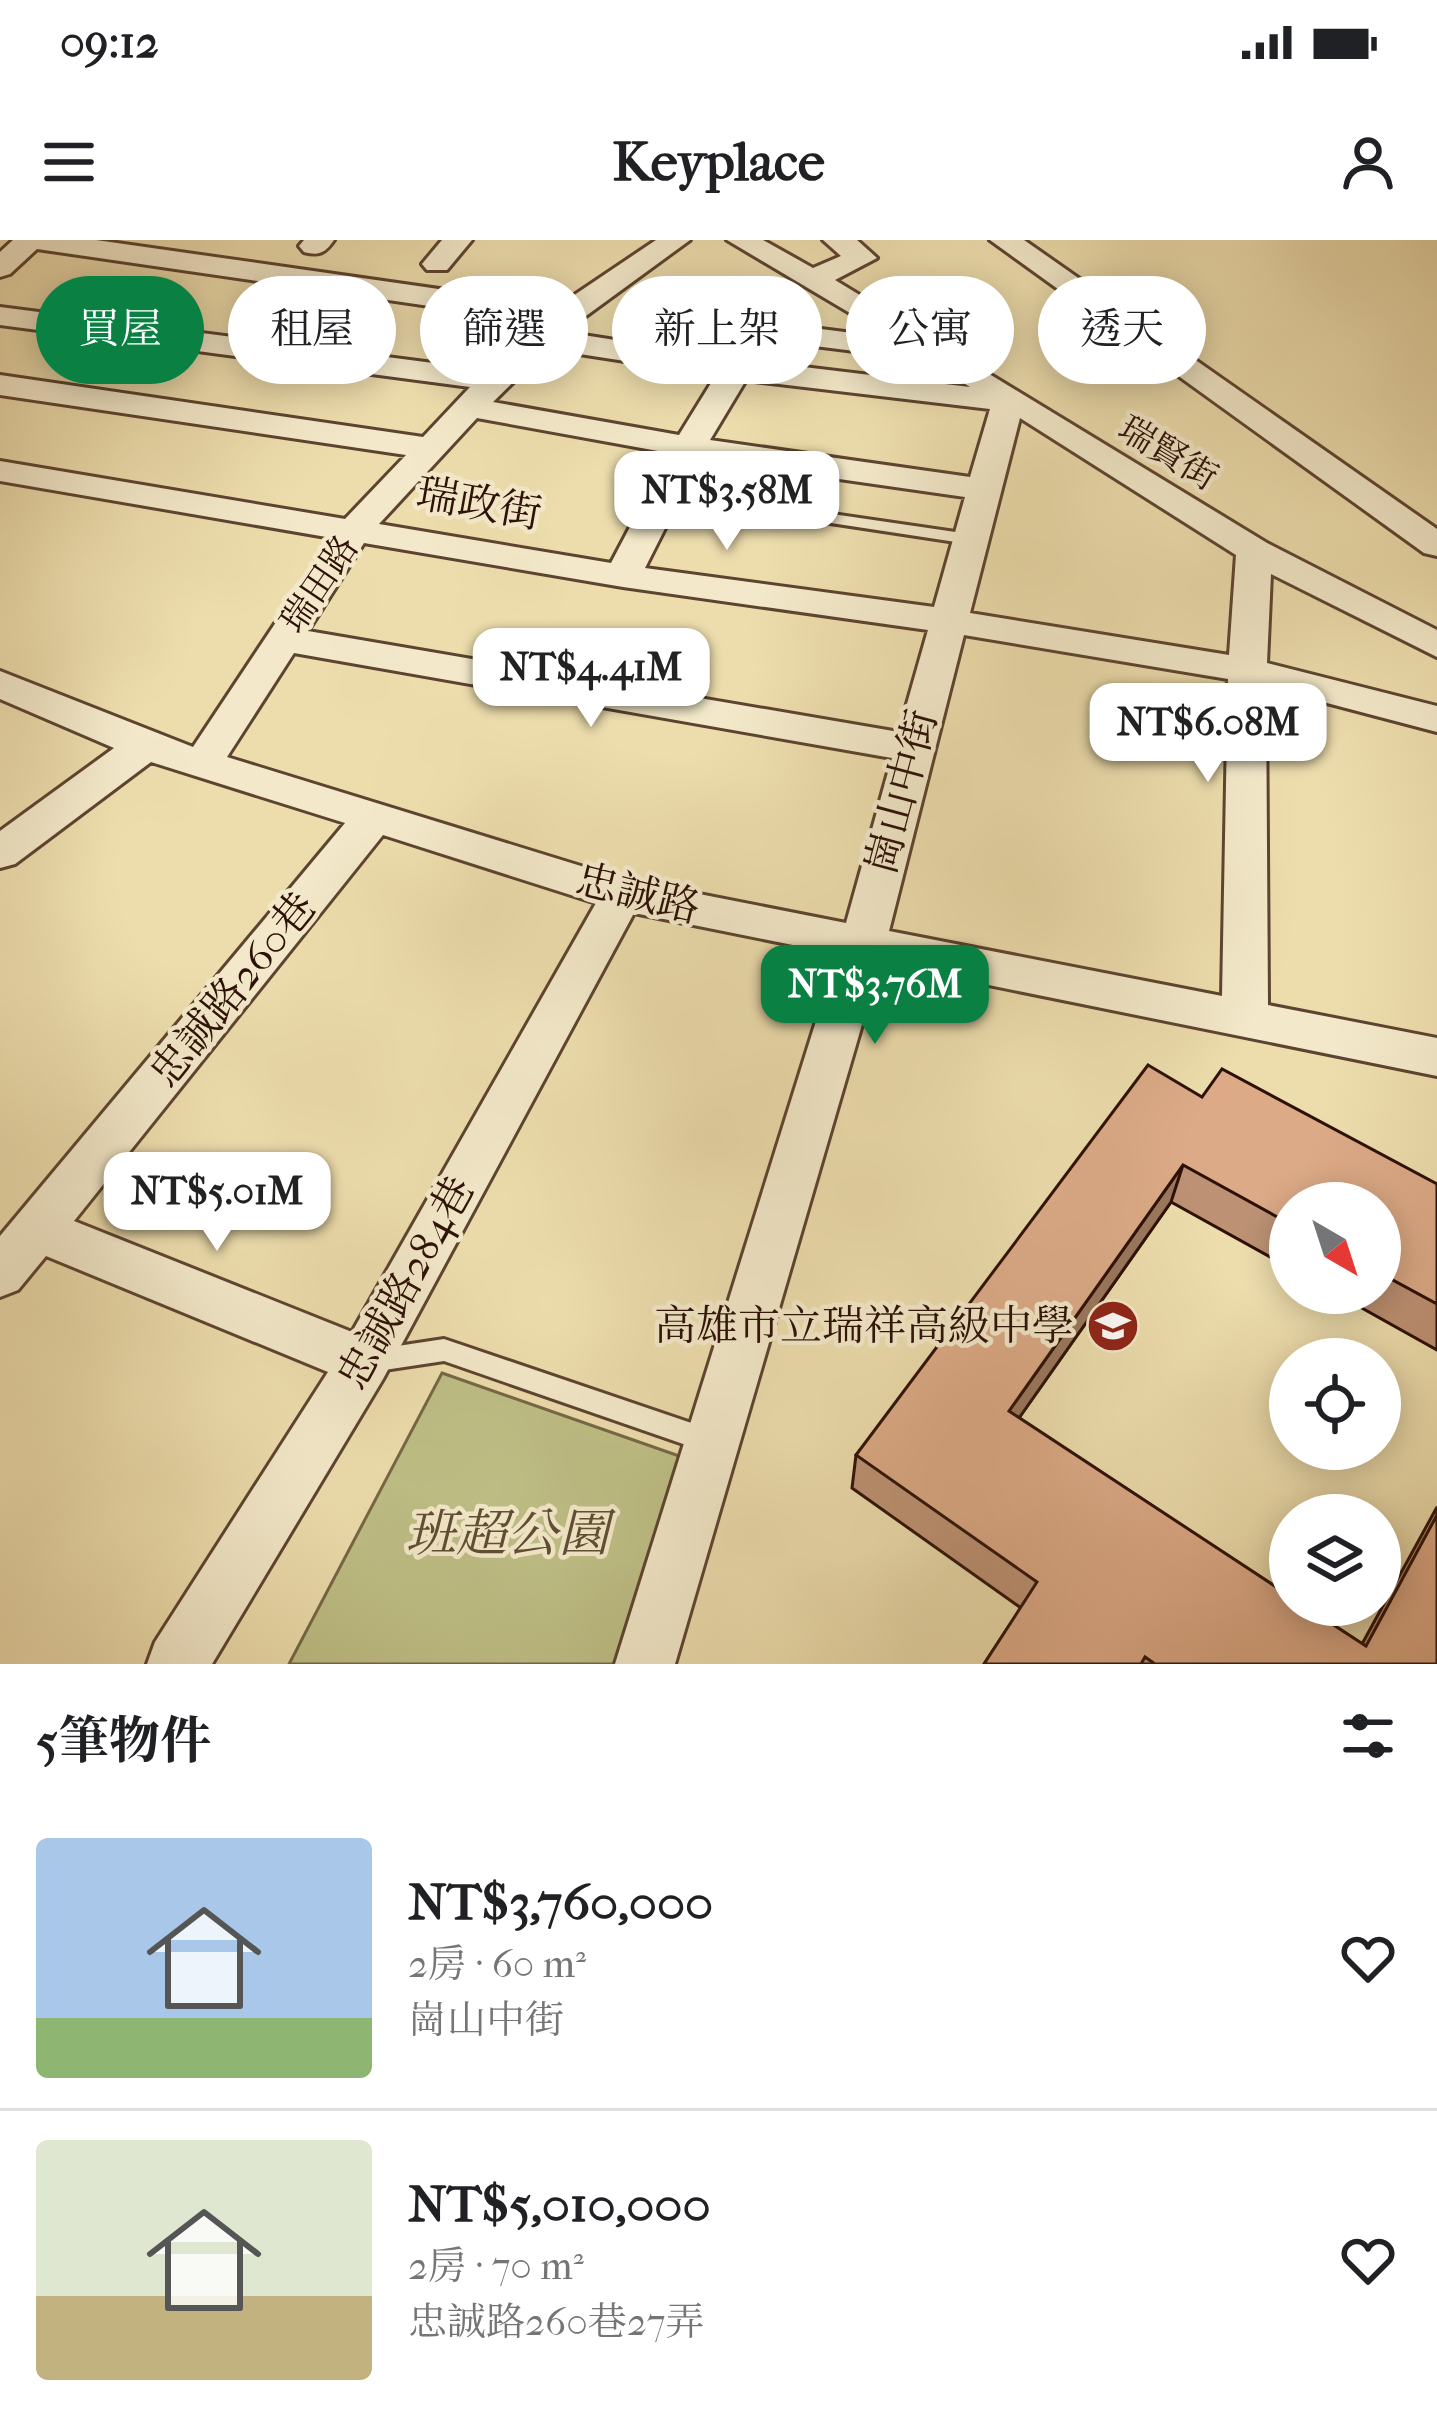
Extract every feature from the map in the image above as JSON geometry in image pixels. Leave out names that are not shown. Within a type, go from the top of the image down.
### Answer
[{"type":"street","points":[[0,268],[33,240],[420,305]]},
{"type":"street","points":[[436,264],[457,240]]},
{"type":"street","name":"瑞田路","points":[[588,302],[675,240]]},
{"type":"street","name":"瑞賢街","points":[[742,240],[810,276]]},
{"type":"street","points":[[819,276],[862,258],[838,240]]},
{"type":"street","points":[[1005,240],[1437,545]]},
{"type":"street","points":[[0,316],[420,371]]},
{"type":"street","points":[[822,379],[1008,401]]},
{"type":"street","name":"瑞田路","points":[[205,761],[356,528],[491,384]]},
{"type":"street","points":[[623,576],[727,384]]},
{"type":"street","name":"瑞賢街","points":[[983,384],[1254,551],[1437,645]]},
{"type":"street","points":[[0,385],[430,448]]},
{"type":"street","name":"崗山中街","points":[[645,1664],[864,940],[1008,401]]},
{"type":"street","points":[[468,407],[689,447],[982,489]]},
{"type":"street","name":"瑞政街","points":[[0,471],[623,576],[948,621],[1247,670],[1437,719]]},
{"type":"street","points":[[1245,1022],[1247,670],[1254,551]]},
{"type":"street","points":[[283,639],[913,748]]},
{"type":"street","name":"忠誠路","points":[[0,684],[145,746],[622,895],[1437,1057]]},
{"type":"street","points":[[0,853],[145,746]]},
{"type":"street","name":"忠誠路260巷","points":[[0,1274],[375,816]]},
{"type":"street","name":"忠誠路284巷","points":[[177,1664],[364,1362],[622,895]]},
{"type":"street","points":[[37,1229],[364,1362]]},
{"type":"lane","points":[[764,509],[969,539]]},
{"type":"lane","points":[[364,1362],[445,1350],[712,1442]]},
{"type":"green space","name":"班超公園","points":[[442,1373],[682,1457],[615,1664],[289,1664]]},
{"type":"building","points":[[1148,1065],[1202,1097],[1222,1069],[1437,1184],[1437,1304],[1401,1284],[1401,1182],[1269,1182],[1269,1212],[1183,1165],[1009,1411],[1269,1582],[1269,1626],[1335,1626],[1366,1646],[1377,1626],[1401,1626],[1401,1581],[1437,1515],[1437,1664],[1155,1664],[1145,1657],[1141,1664],[984,1664],[1037,1582],[856,1455]]},
{"type":"place","name":"高雄市立瑞祥高級中學","points":[[1113,1326]]}]
